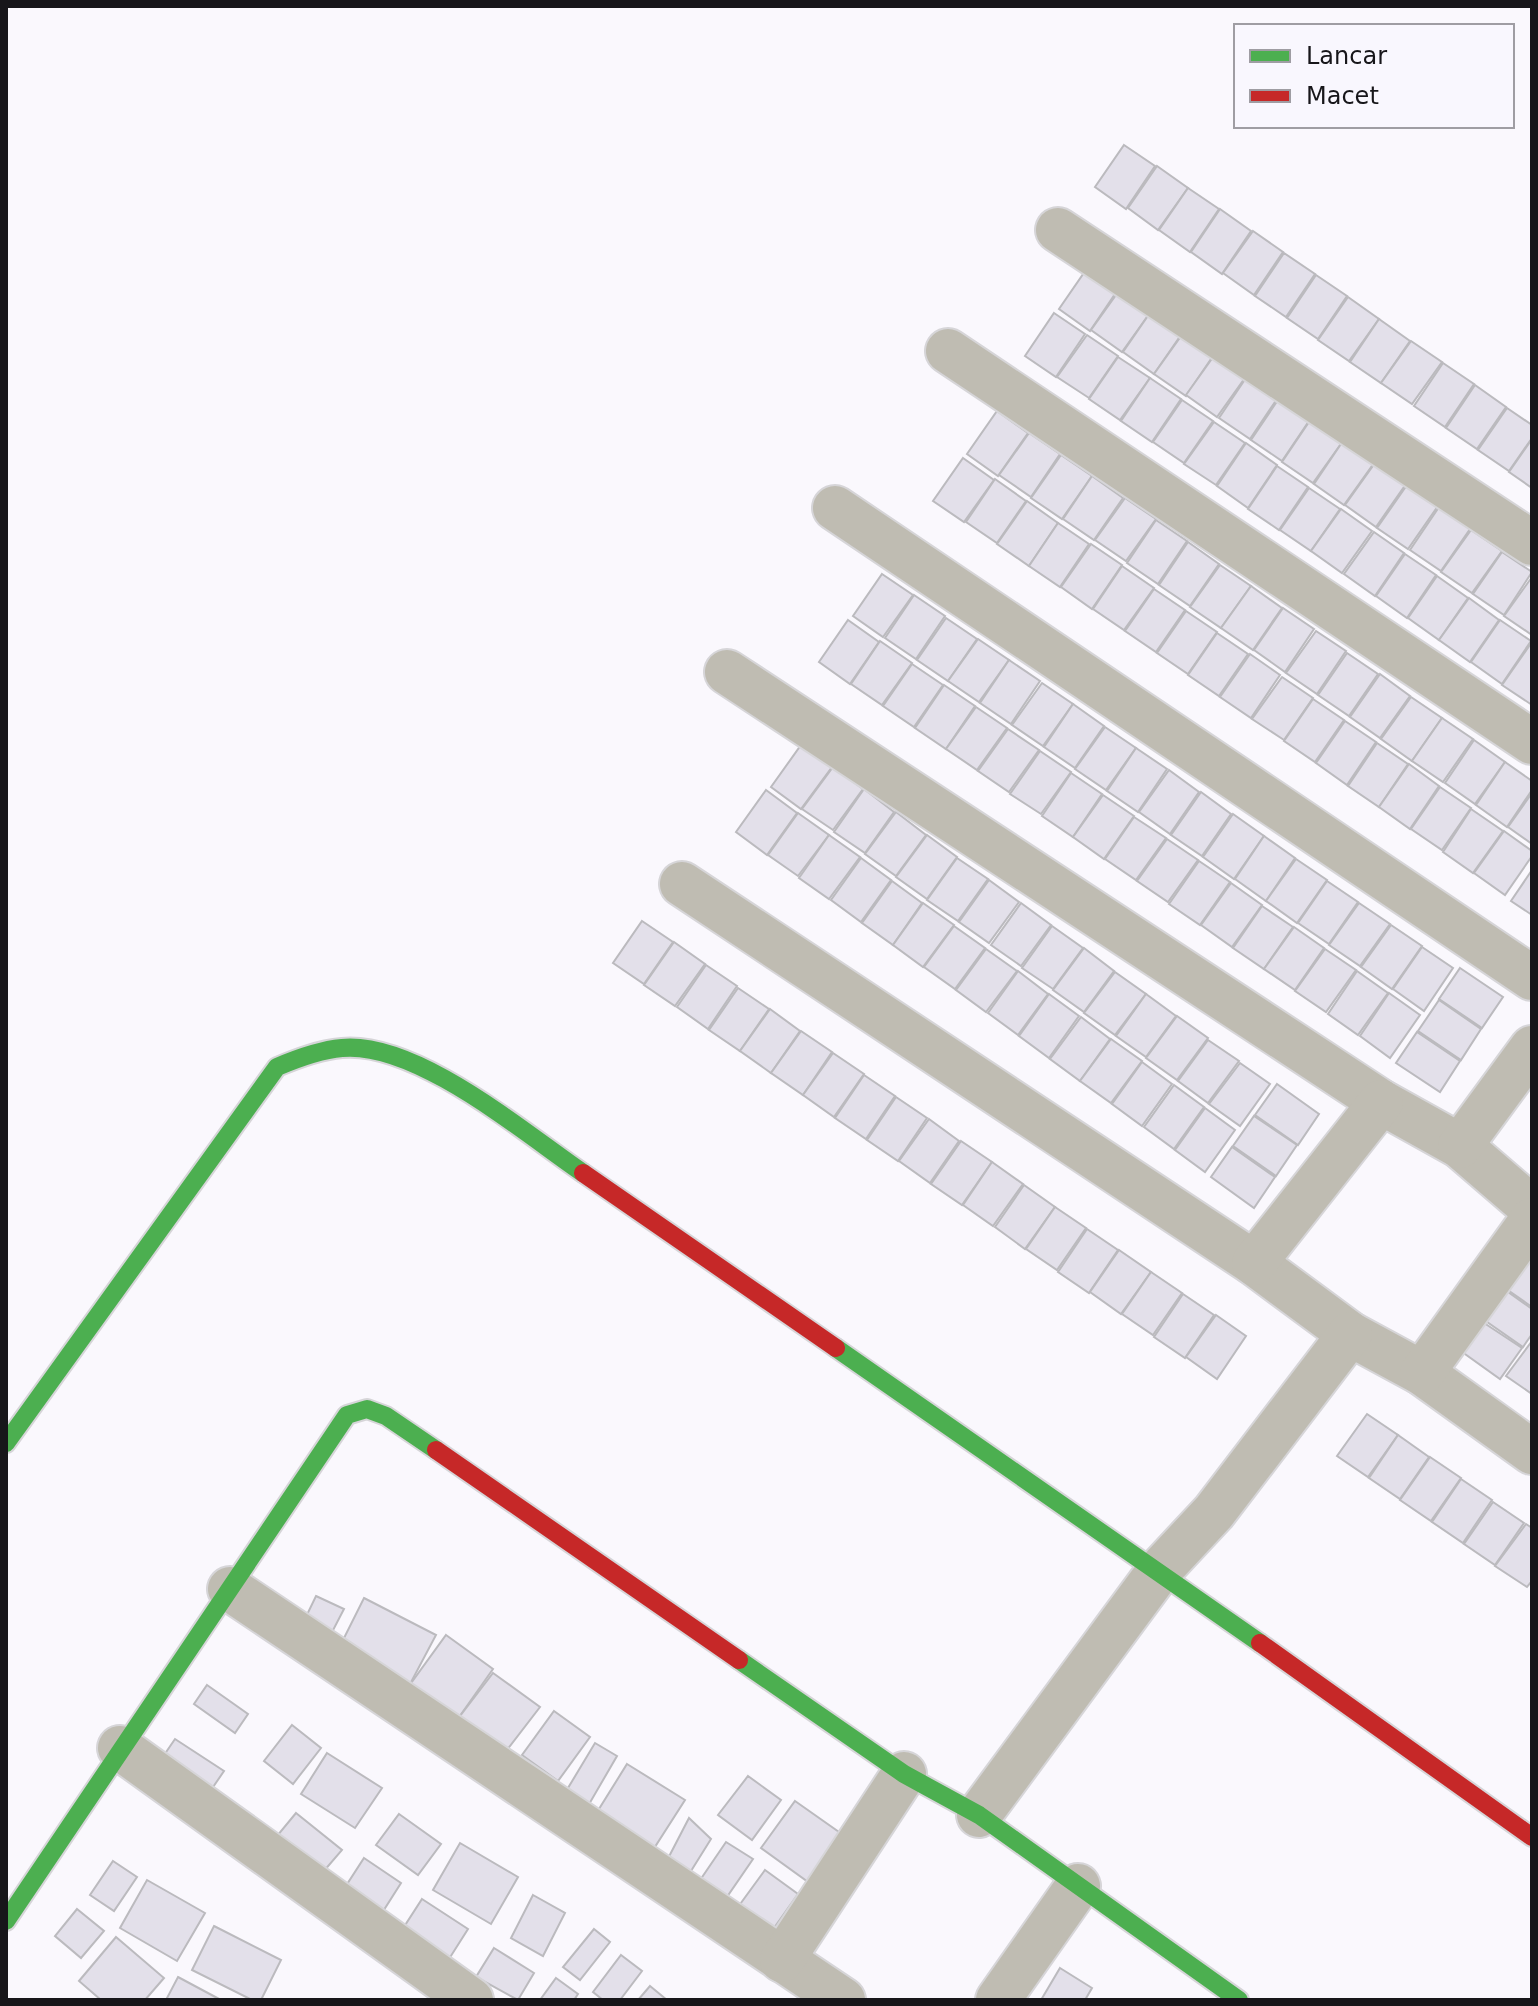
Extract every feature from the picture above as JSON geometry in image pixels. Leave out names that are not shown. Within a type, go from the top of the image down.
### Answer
[{"type":"street","points":[[1058,230],[1532,543]]},
{"type":"street","points":[[948,351],[1532,742]]},
{"type":"street","points":[[835,508],[1532,978]]},
{"type":"street","points":[[727,672],[1381,1102],[1460,1146],[1532,1208]]},
{"type":"street","points":[[682,884],[1254,1263],[1350,1334],[1422,1373],[1532,1452]]},
{"type":"street","points":[[6,1443],[277,1067],[332,1047],[363,1047],[393,1053],[444,1077],[1159,1571],[1532,1837]]},
{"type":"street","points":[[1460,1146],[1532,1048]]},
{"type":"street","points":[[1254,1263],[1381,1102]]},
{"type":"street","points":[[1422,1373],[1532,1220]]},
{"type":"street","points":[[979,1815],[1159,1571],[1214,1512],[1350,1334]]},
{"type":"street","points":[[6,1921],[347,1415],[367,1409],[386,1416],[904,1774],[979,1815],[1239,2000]]},
{"type":"street","points":[[230,1589],[843,2000]]},
{"type":"street","points":[[120,1748],[460,1997]]},
{"type":"street","points":[[782,1960],[904,1774]]},
{"type":"street","points":[[998,2000],[1078,1886]]},
{"type":"building","points":[[1124,145],[1155,166],[1126,209],[1095,187]]},
{"type":"building","points":[[1157,166],[1188,188],[1158,230],[1128,208]]},
{"type":"building","points":[[1188,188],[1219,209],[1190,252],[1159,230]]},
{"type":"building","points":[[1220,209],[1251,231],[1222,274],[1191,252]]},
{"type":"building","points":[[1253,231],[1283,252],[1254,295],[1223,273]]},
{"type":"building","points":[[1284,253],[1315,274],[1286,317],[1255,296]]},
{"type":"building","points":[[1088,267],[1119,288],[1090,331],[1059,309]]},
{"type":"building","points":[[1316,275],[1347,296],[1318,339],[1287,318]]},
{"type":"building","points":[[1121,288],[1152,310],[1122,352],[1091,330]]},
{"type":"building","points":[[1348,297],[1379,319],[1349,361],[1318,340]]},
{"type":"building","points":[[1152,310],[1183,332],[1154,374],[1123,352]]},
{"type":"building","points":[[1054,313],[1085,334],[1056,377],[1025,356]]},
{"type":"building","points":[[1379,319],[1410,341],[1381,383],[1350,362]]},
{"type":"building","points":[[1184,332],[1215,353],[1186,396],[1154,374]]},
{"type":"building","points":[[1087,335],[1118,356],[1089,398],[1057,377]]},
{"type":"building","points":[[1411,341],[1442,362],[1412,404],[1381,383]]},
{"type":"building","points":[[1216,353],[1247,375],[1217,417],[1186,395]]},
{"type":"building","points":[[1118,357],[1150,378],[1120,420],[1089,399]]},
{"type":"building","points":[[1443,363],[1474,384],[1445,427],[1414,406]]},
{"type":"building","points":[[1248,375],[1279,396],[1250,439],[1219,418]]},
{"type":"building","points":[[1150,378],[1181,399],[1152,442],[1121,421]]},
{"type":"building","points":[[1475,385],[1506,407],[1477,449],[1446,428]]},
{"type":"building","points":[[1280,397],[1311,418],[1282,461],[1251,440]]},
{"type":"building","points":[[1182,400],[1213,421],[1184,463],[1153,442]]},
{"type":"building","points":[[1507,408],[1532,425],[1532,438],[1509,471],[1478,450]]},
{"type":"building","points":[[997,411],[1028,433],[998,476],[967,454]]},
{"type":"building","points":[[1311,419],[1343,441],[1313,483],[1282,462]]},
{"type":"building","points":[[1214,422],[1245,443],[1216,485],[1184,464]]},
{"type":"building","points":[[1029,433],[1060,454],[1031,497],[999,475]]},
{"type":"building","points":[[1532,439],[1532,488],[1509,472]]},
{"type":"building","points":[[1343,441],[1374,463],[1344,505],[1314,484]]},
{"type":"building","points":[[1246,443],[1277,465],[1248,508],[1217,486]]},
{"type":"building","points":[[1061,455],[1092,476],[1062,519],[1031,498]]},
{"type":"building","points":[[963,458],[994,480],[964,522],[933,501]]},
{"type":"building","points":[[1375,463],[1406,484],[1376,527],[1345,505]]},
{"type":"building","points":[[1277,466],[1308,487],[1279,530],[1248,509]]},
{"type":"building","points":[[1092,476],[1123,498],[1094,540],[1063,519]]},
{"type":"building","points":[[995,479],[1026,501],[997,543],[966,522]]},
{"type":"building","points":[[1407,485],[1438,506],[1408,549],[1377,528]]},
{"type":"building","points":[[1309,488],[1340,509],[1311,551],[1280,530]]},
{"type":"building","points":[[1125,498],[1156,519],[1126,561],[1095,540]]},
{"type":"building","points":[[1027,501],[1058,523],[1029,566],[997,544]]},
{"type":"building","points":[[1439,507],[1470,529],[1441,571],[1410,550]]},
{"type":"building","points":[[1341,509],[1372,531],[1342,573],[1311,551]]},
{"type":"building","points":[[1156,520],[1187,541],[1158,584],[1127,563]]},
{"type":"building","points":[[1058,523],[1089,544],[1060,587],[1029,566]]},
{"type":"building","points":[[1471,530],[1502,551],[1472,593],[1441,572]]},
{"type":"building","points":[[1374,532],[1404,553],[1375,596],[1344,574]]},
{"type":"building","points":[[1188,542],[1219,564],[1190,606],[1159,585]]},
{"type":"building","points":[[1091,544],[1122,565],[1092,609],[1061,587]]},
{"type":"building","points":[[1502,552],[1532,572],[1504,615],[1473,594]]},
{"type":"building","points":[[1405,554],[1436,575],[1407,618],[1376,596]]},
{"type":"building","points":[[1220,565],[1251,586],[1221,628],[1190,607]]},
{"type":"building","points":[[1122,566],[1154,588],[1124,630],[1093,609]]},
{"type":"building","points":[[882,574],[913,595],[883,637],[853,616]]},
{"type":"building","points":[[1437,576],[1468,598],[1439,640],[1408,618]]},
{"type":"building","points":[[1532,577],[1532,635],[1504,616]]},
{"type":"building","points":[[1251,586],[1282,608],[1253,650],[1221,628]]},
{"type":"building","points":[[1154,589],[1185,610],[1156,652],[1125,631]]},
{"type":"building","points":[[914,595],[945,616],[916,659],[885,638]]},
{"type":"building","points":[[1469,598],[1499,620],[1470,662],[1439,640]]},
{"type":"building","points":[[1283,608],[1314,629],[1285,672],[1254,650]]},
{"type":"building","points":[[1186,611],[1217,632],[1188,674],[1157,653]]},
{"type":"building","points":[[946,618],[977,639],[948,681],[917,660]]},
{"type":"building","points":[[848,620],[879,642],[850,684],[819,662]]},
{"type":"building","points":[[1500,620],[1531,641],[1502,684],[1471,662]]},
{"type":"building","points":[[1316,631],[1346,651],[1317,694],[1286,673]]},
{"type":"building","points":[[1217,633],[1248,654],[1219,696],[1188,675]]},
{"type":"building","points":[[978,639],[1009,660],[979,702],[948,681]]},
{"type":"building","points":[[880,641],[912,663],[882,705],[851,684]]},
{"type":"building","points":[[1532,642],[1532,705],[1502,685]]},
{"type":"building","points":[[1347,653],[1378,674],[1349,716],[1318,695]]},
{"type":"building","points":[[1250,654],[1280,675],[1251,718],[1220,697]]},
{"type":"building","points":[[1009,660],[1040,681],[1011,724],[980,703]]},
{"type":"building","points":[[912,664],[943,685],[914,727],[883,706]]},
{"type":"building","points":[[1380,674],[1410,696],[1380,738],[1350,717]]},
{"type":"building","points":[[1282,677],[1313,698],[1284,740],[1252,719]]},
{"type":"building","points":[[1042,683],[1073,704],[1043,746],[1012,725]]},
{"type":"building","points":[[944,685],[975,706],[946,749],[915,728]]},
{"type":"building","points":[[1411,697],[1442,718],[1412,761],[1381,739]]},
{"type":"building","points":[[1313,699],[1344,720],[1315,762],[1284,741]]},
{"type":"building","points":[[1073,704],[1104,726],[1075,768],[1044,747]]},
{"type":"building","points":[[976,707],[1007,728],[977,770],[946,749]]},
{"type":"building","points":[[1442,718],[1473,739],[1443,782],[1412,761]]},
{"type":"building","points":[[1345,721],[1376,742],[1347,785],[1316,763]]},
{"type":"building","points":[[1105,727],[1136,748],[1106,790],[1075,769]]},
{"type":"building","points":[[1008,729],[1039,750],[1009,792],[978,771]]},
{"type":"building","points":[[1474,740],[1505,762],[1475,804],[1445,783]]},
{"type":"building","points":[[1377,743],[1408,764],[1379,807],[1348,786]]},
{"type":"building","points":[[801,745],[832,767],[801,809],[771,787]]},
{"type":"building","points":[[1136,748],[1167,769],[1138,812],[1107,791]]},
{"type":"building","points":[[1040,751],[1071,772],[1041,814],[1010,794]]},
{"type":"building","points":[[1505,762],[1532,781],[1532,790],[1507,827],[1476,805]]},
{"type":"building","points":[[1409,764],[1439,786],[1410,829],[1379,807]]},
{"type":"building","points":[[833,767],[863,789],[833,830],[802,809]]},
{"type":"building","points":[[1169,770],[1199,792],[1170,834],[1139,812]]},
{"type":"building","points":[[1071,773],[1102,794],[1073,837],[1042,816]]},
{"type":"building","points":[[1440,787],[1471,808],[1442,850],[1411,829]]},
{"type":"building","points":[[864,789],[894,812],[865,853],[834,832]]},
{"type":"building","points":[[766,790],[797,813],[767,855],[736,832]]},
{"type":"building","points":[[1201,792],[1231,814],[1202,856],[1171,835]]},
{"type":"building","points":[[1532,793],[1532,844],[1508,827]]},
{"type":"building","points":[[1103,795],[1134,816],[1104,859],[1073,837]]},
{"type":"building","points":[[1471,809],[1503,831],[1473,873],[1443,852]]},
{"type":"building","points":[[896,812],[926,835],[896,876],[865,854]]},
{"type":"building","points":[[798,813],[829,835],[798,876],[768,855]]},
{"type":"building","points":[[1233,814],[1264,836],[1234,879],[1203,857]]},
{"type":"building","points":[[1134,817],[1166,838],[1136,880],[1105,859]]},
{"type":"building","points":[[1504,831],[1532,851],[1532,856],[1505,895],[1474,873]]},
{"type":"building","points":[[829,835],[860,857],[829,899],[799,878]]},
{"type":"building","points":[[927,835],[957,857],[927,899],[896,877]]},
{"type":"building","points":[[1264,836],[1295,858],[1266,901],[1235,879]]},
{"type":"building","points":[[1167,839],[1198,860],[1168,902],[1137,881]]},
{"type":"building","points":[[861,858],[891,880],[861,922],[831,900]]},
{"type":"building","points":[[957,858],[988,879],[958,921],[927,900]]},
{"type":"building","points":[[1296,859],[1327,880],[1297,923],[1266,901]]},
{"type":"building","points":[[1199,861],[1230,882],[1200,925],[1169,904]]},
{"type":"building","points":[[1532,870],[1532,915],[1511,901]]},
{"type":"building","points":[[989,880],[1019,902],[989,943],[959,922]]},
{"type":"building","points":[[892,881],[922,903],[893,945],[862,923]]},
{"type":"building","points":[[1327,881],[1358,902],[1329,944],[1298,923]]},
{"type":"building","points":[[1231,883],[1262,905],[1232,947],[1201,925]]},
{"type":"building","points":[[923,903],[954,925],[923,967],[893,945]]},
{"type":"building","points":[[1021,903],[1051,925],[1021,966],[991,945]]},
{"type":"building","points":[[1359,903],[1390,924],[1360,966],[1329,945]]},
{"type":"building","points":[[1262,906],[1293,927],[1264,969],[1233,948]]},
{"type":"building","points":[[642,921],[673,942],[644,984],[613,963]]},
{"type":"building","points":[[1391,925],[1422,946],[1392,989],[1361,967]]},
{"type":"building","points":[[954,926],[985,948],[955,989],[924,967]]},
{"type":"building","points":[[1052,926],[1083,948],[1053,989],[1022,968]]},
{"type":"building","points":[[1294,927],[1324,948],[1295,990],[1264,969]]},
{"type":"building","points":[[674,942],[705,964],[675,1006],[644,985]]},
{"type":"building","points":[[1422,947],[1453,968],[1424,1011],[1393,989]]},
{"type":"building","points":[[1084,948],[1114,971],[1084,1012],[1053,990]]},
{"type":"building","points":[[986,949],[1017,971],[986,1012],[956,990]]},
{"type":"building","points":[[1325,949],[1356,970],[1326,1012],[1295,991]]},
{"type":"building","points":[[706,965],[737,986],[708,1029],[677,1007]]},
{"type":"building","points":[[1460,968],[1503,997],[1482,1028],[1439,999]]},
{"type":"building","points":[[1018,971],[1048,994],[1018,1035],[988,1013]]},
{"type":"building","points":[[1357,971],[1388,993],[1358,1035],[1328,1014]]},
{"type":"building","points":[[1115,972],[1146,994],[1115,1035],[1084,1013]]},
{"type":"building","points":[[738,988],[769,1009],[740,1051],[709,1030]]},
{"type":"building","points":[[1389,993],[1420,1015],[1390,1058],[1360,1036]]},
{"type":"building","points":[[1049,994],[1079,1016],[1049,1058],[1019,1036]]},
{"type":"building","points":[[1146,994],[1176,1016],[1146,1057],[1116,1036]]},
{"type":"building","points":[[1439,1000],[1481,1029],[1461,1060],[1418,1031]]},
{"type":"building","points":[[770,1009],[800,1031],[771,1073],[740,1051]]},
{"type":"building","points":[[1177,1016],[1208,1038],[1177,1080],[1146,1058]]},
{"type":"building","points":[[1081,1017],[1110,1039],[1080,1081],[1050,1059]]},
{"type":"building","points":[[801,1031],[832,1052],[803,1095],[771,1073]]},
{"type":"building","points":[[1417,1032],[1460,1061],[1440,1092],[1396,1063]]},
{"type":"building","points":[[1111,1039],[1142,1061],[1111,1103],[1080,1081]]},
{"type":"building","points":[[1208,1040],[1239,1061],[1208,1103],[1178,1081]]},
{"type":"building","points":[[833,1053],[864,1074],[834,1117],[803,1095]]},
{"type":"building","points":[[1142,1062],[1172,1084],[1142,1126],[1112,1104]]},
{"type":"building","points":[[1240,1063],[1270,1084],[1240,1126],[1209,1104]]},
{"type":"building","points":[[864,1075],[895,1096],[866,1139],[835,1118]]},
{"type":"building","points":[[1277,1084],[1319,1114],[1298,1145],[1255,1115]]},
{"type":"building","points":[[1174,1085],[1204,1107],[1174,1149],[1144,1127]]},
{"type":"building","points":[[896,1097],[927,1118],[898,1161],[867,1140]]},
{"type":"building","points":[[1205,1108],[1235,1130],[1205,1172],[1175,1150]]},
{"type":"building","points":[[1254,1116],[1297,1145],[1276,1176],[1233,1146]]},
{"type":"building","points":[[929,1119],[959,1141],[930,1183],[899,1161]]},
{"type":"building","points":[[961,1141],[992,1162],[962,1205],[931,1184]]},
{"type":"building","points":[[1232,1147],[1275,1177],[1254,1208],[1211,1177]]},
{"type":"building","points":[[992,1162],[1023,1184],[993,1226],[963,1205]]},
{"type":"building","points":[[1024,1185],[1055,1207],[1025,1249],[995,1227]]},
{"type":"building","points":[[1055,1207],[1086,1228],[1057,1270],[1026,1249]]},
{"type":"building","points":[[1087,1229],[1118,1250],[1089,1293],[1058,1272]]},
{"type":"building","points":[[1119,1250],[1151,1272],[1121,1314],[1090,1292]]},
{"type":"building","points":[[1523,1256],[1532,1262],[1532,1307],[1502,1286]]},
{"type":"building","points":[[1151,1272],[1182,1293],[1153,1335],[1122,1314]]},
{"type":"building","points":[[1501,1287],[1532,1309],[1532,1334],[1523,1347],[1480,1317]]},
{"type":"building","points":[[1183,1294],[1214,1315],[1185,1358],[1154,1337]]},
{"type":"building","points":[[1216,1315],[1246,1336],[1217,1379],[1186,1357]]},
{"type":"building","points":[[1478,1319],[1522,1348],[1500,1379],[1458,1349]]},
{"type":"building","points":[[1532,1341],[1532,1394],[1506,1376]]},
{"type":"building","points":[[1367,1414],[1398,1435],[1368,1477],[1337,1456]]},
{"type":"building","points":[[1398,1435],[1429,1457],[1400,1499],[1369,1478]]},
{"type":"building","points":[[1430,1457],[1461,1478],[1431,1521],[1400,1500]]},
{"type":"building","points":[[1461,1479],[1492,1500],[1463,1543],[1432,1522]]},
{"type":"building","points":[[1493,1502],[1524,1523],[1495,1565],[1464,1544]]},
{"type":"building","points":[[1526,1524],[1532,1528],[1532,1581],[1527,1587],[1495,1566]]},
{"type":"building","points":[[316,1596],[344,1609],[329,1638],[302,1625]]},
{"type":"building","points":[[364,1598],[436,1635],[409,1686],[338,1650]]},
{"type":"building","points":[[446,1635],[493,1669],[457,1720],[409,1686]]},
{"type":"building","points":[[493,1673],[540,1707],[503,1755],[457,1720]]},
{"type":"building","points":[[207,1685],[248,1714],[235,1733],[194,1704]]},
{"type":"building","points":[[554,1711],[590,1737],[558,1781],[522,1755]]},
{"type":"building","points":[[292,1725],[321,1748],[293,1784],[264,1761]]},
{"type":"building","points":[[175,1739],[224,1771],[209,1793],[160,1761]]},
{"type":"building","points":[[595,1743],[617,1756],[588,1806],[565,1793]]},
{"type":"building","points":[[327,1753],[382,1788],[355,1828],[301,1794]]},
{"type":"building","points":[[627,1764],[685,1800],[651,1853],[594,1817]]},
{"type":"building","points":[[748,1776],[781,1800],[752,1840],[718,1815]]},
{"type":"building","points":[[795,1801],[856,1844],[822,1892],[761,1848]]},
{"type":"building","points":[[296,1813],[342,1850],[317,1879],[272,1842]]},
{"type":"building","points":[[399,1814],[441,1844],[418,1875],[376,1845]]},
{"type":"building","points":[[689,1818],[711,1839],[681,1887],[662,1870]]},
{"type":"building","points":[[726,1842],[753,1859],[720,1907],[694,1889]]},
{"type":"building","points":[[460,1843],[518,1877],[491,1924],[433,1890]]},
{"type":"building","points":[[364,1858],[401,1883],[380,1916],[342,1892]]},
{"type":"building","points":[[113,1861],[137,1877],[114,1911],[90,1895]]},
{"type":"building","points":[[765,1870],[798,1894],[764,1942],[730,1918]]},
{"type":"building","points":[[147,1880],[205,1913],[177,1961],[120,1928]]},
{"type":"building","points":[[533,1895],[565,1913],[543,1956],[511,1938]]},
{"type":"building","points":[[422,1899],[468,1929],[449,1959],[402,1930]]},
{"type":"building","points":[[77,1909],[104,1931],[81,1958],[55,1936]]},
{"type":"building","points":[[214,1926],[281,1960],[261,2000],[252,2000],[192,1970]]},
{"type":"building","points":[[594,1929],[610,1942],[580,1980],[563,1967]]},
{"type":"building","points":[[116,1937],[164,1978],[145,2000],[101,2000],[79,1981]]},
{"type":"building","points":[[494,1948],[534,1973],[518,2000],[476,1977]]},
{"type":"building","points":[[621,1955],[642,1971],[620,2000],[603,2000],[593,1992]]},
{"type":"building","points":[[1060,1968],[1092,1988],[1085,2000],[1041,2000]]},
{"type":"building","points":[[178,1977],[221,2000],[166,2000]]},
{"type":"building","points":[[556,1978],[578,1994],[574,2000],[540,2000]]},
{"type":"building","points":[[650,1986],[667,2000],[638,2000]]},
{"type":"traffic: fast","points":[[6,1443],[277,1067],[309,1055],[342,1048],[371,1050],[402,1059],[468,1092],[583,1173]]},
{"type":"traffic: fast","points":[[836,1348],[1260,1643]]},
{"type":"traffic: fast","points":[[6,1921],[347,1415],[367,1409],[386,1416],[436,1450]]},
{"type":"traffic: fast","points":[[739,1660],[904,1774],[979,1815],[1239,2000]]},
{"type":"traffic: jam","points":[[583,1173],[836,1348]]},
{"type":"traffic: jam","points":[[436,1450],[739,1660]]},
{"type":"traffic: jam","points":[[1260,1643],[1532,1837]]}]
